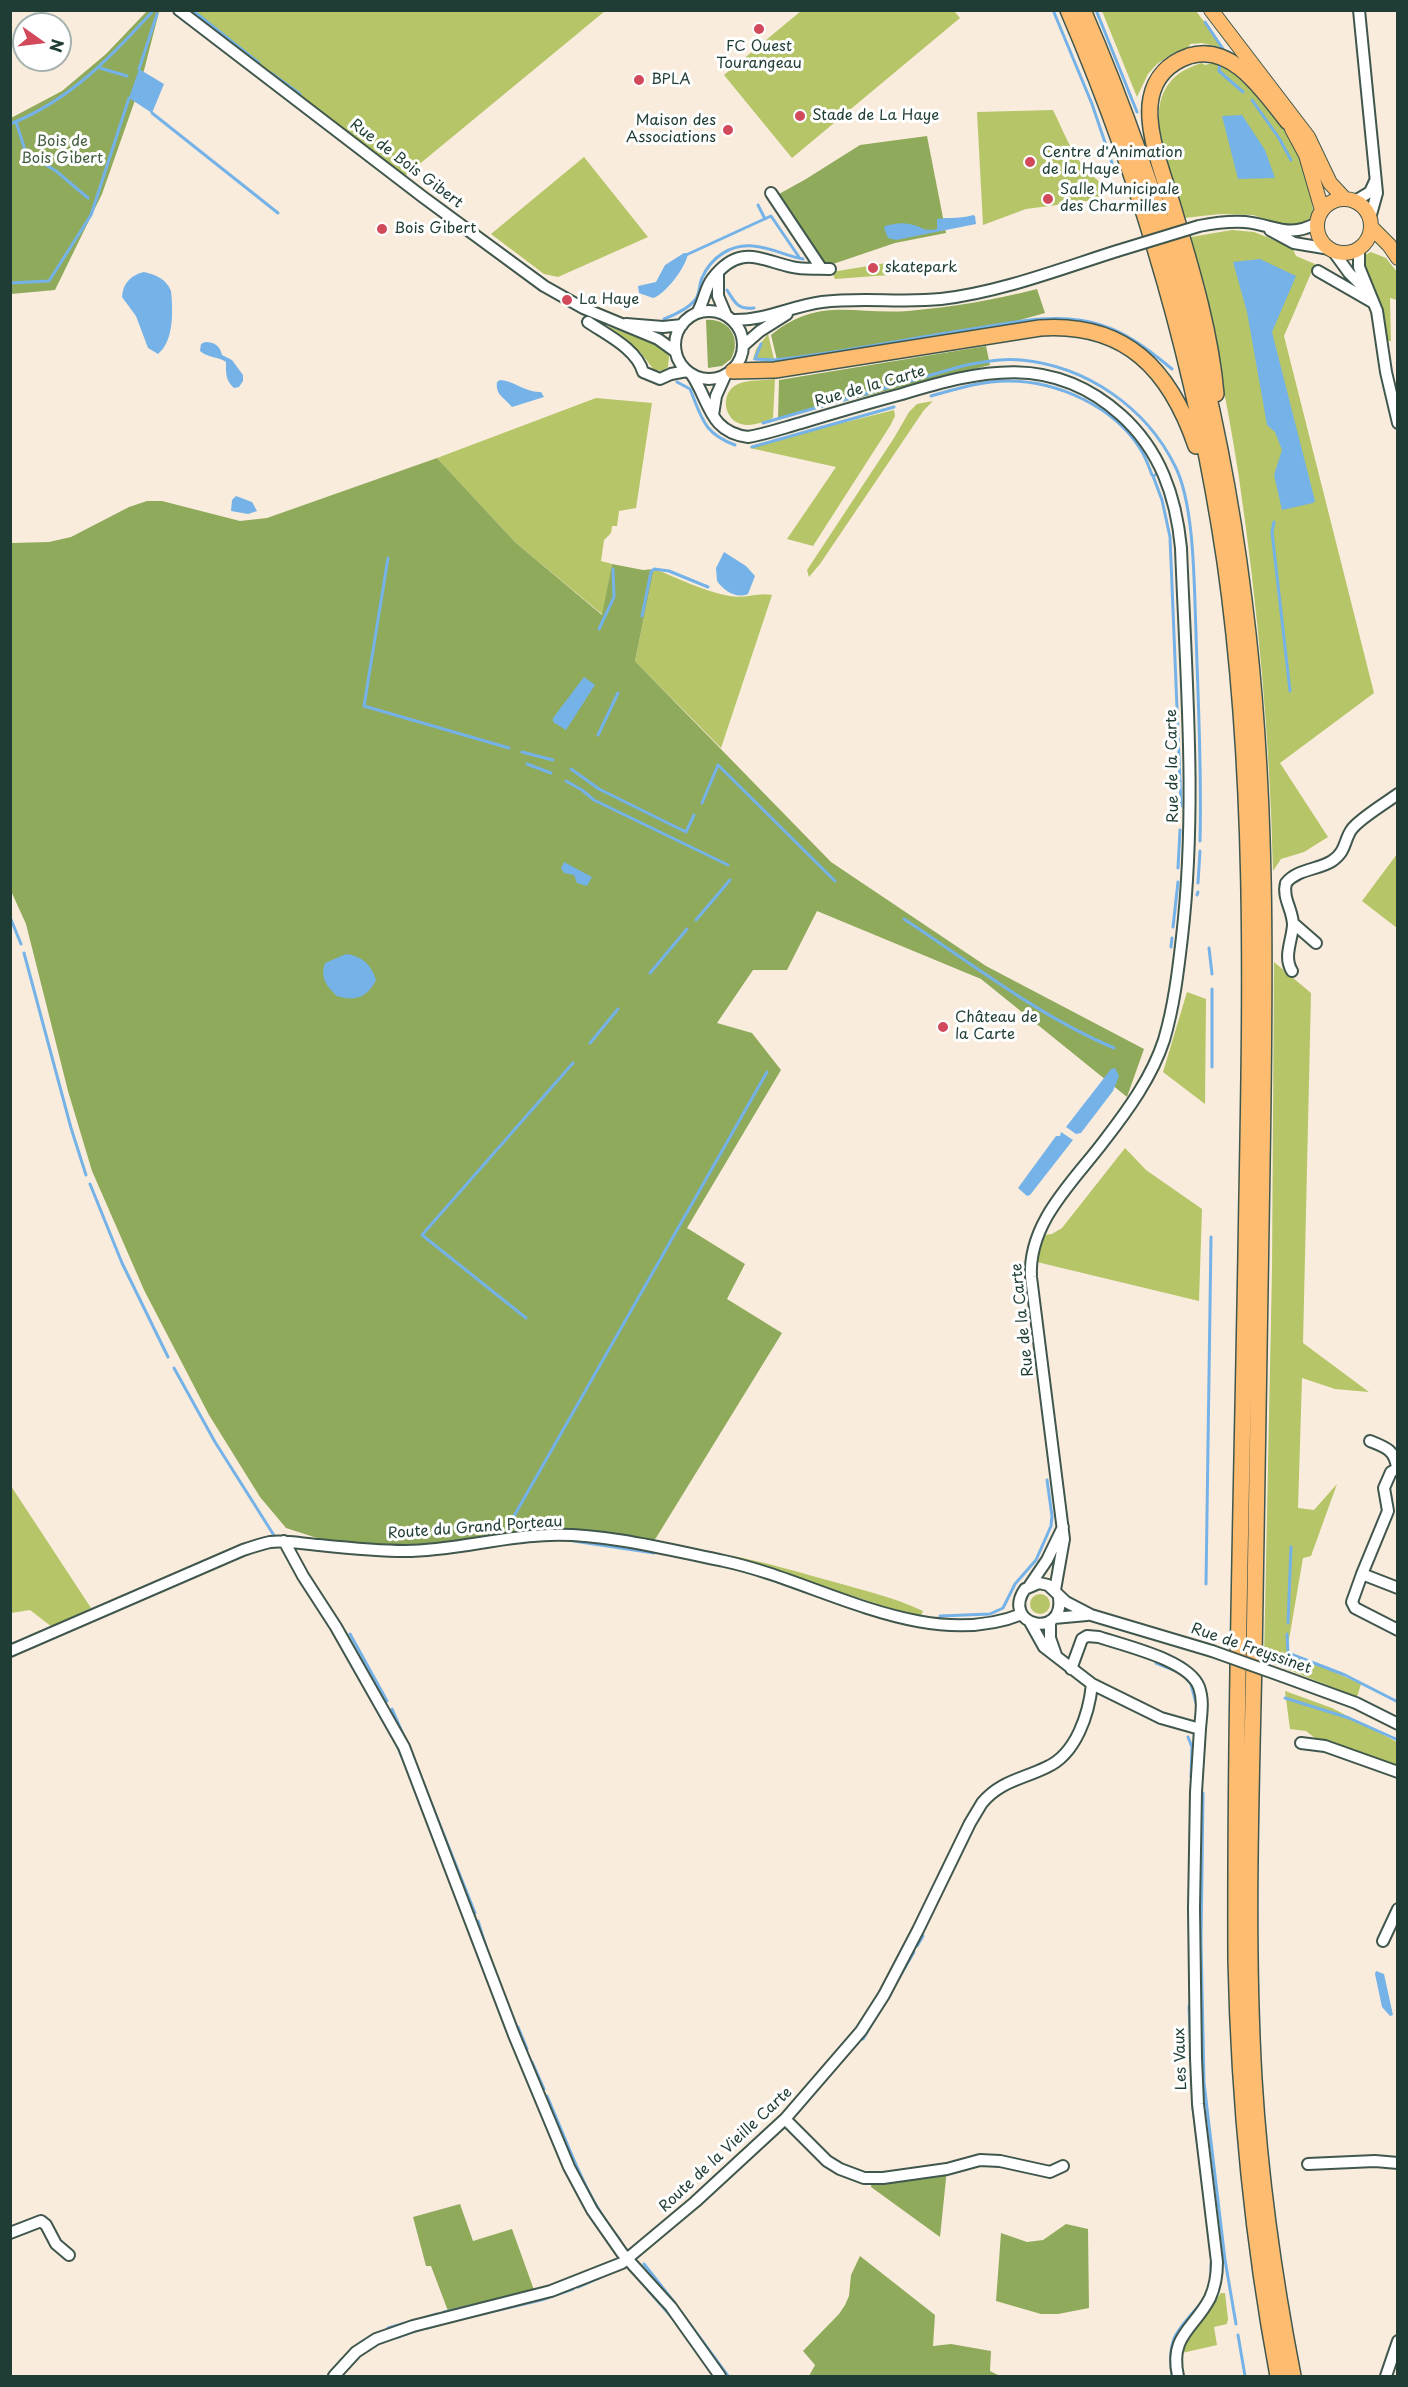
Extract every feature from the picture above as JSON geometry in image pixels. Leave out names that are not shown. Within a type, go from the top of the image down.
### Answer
[{"type":"highway","points":[[1068,10],[1108,111],[1154,243],[1190,377],[1215,500],[1231,611],[1241,715],[1249,913],[1250,1050],[1236,1897],[1237,2010],[1249,2190],[1278,2376]]},
{"type":"highway","points":[[1083,10],[1131,132],[1167,238],[1197,346],[1222,458],[1239,562],[1252,676],[1258,752],[1264,903],[1263,1104],[1250,1862],[1251,2019],[1256,2109],[1265,2198],[1293,2376]]},
{"type":"highway","points":[[1222,458],[1215,374],[1186,253],[1153,137],[1150,99],[1159,76],[1168,66],[1180,59],[1206,54],[1222,58],[1246,73],[1288,122]]},
{"type":"highway","points":[[729,373],[775,370],[1040,328],[1068,328],[1092,332],[1118,342],[1139,354],[1167,382],[1187,420],[1215,500]]},
{"type":"main road","points":[[1211,10],[1308,137],[1330,183],[1365,208],[1371,223],[1398,259]]},
{"type":"main road","points":[[1272,90],[1306,155],[1319,216],[1320,240],[1331,250],[1343,253],[1361,247],[1380,248],[1398,259]]},
{"type":"main road","points":[[1319,216],[1331,201],[1350,199]]},
{"type":"main road","points":[[1361,247],[1371,223]]},
{"type":"street","name":"Rue de Bois Gibert","points":[[179,10],[534,279],[583,308],[658,339],[677,355]]},
{"type":"street","points":[[1359,10],[1376,180],[1377,200],[1371,223]]},
{"type":"street","points":[[1350,199],[1370,192],[1376,180]]},
{"type":"street","points":[[671,374],[677,355],[676,336],[682,325],[697,313],[704,301],[710,281],[727,263],[743,256],[760,257],[805,269],[825,269],[771,193]]},
{"type":"street","points":[[697,313],[712,311],[750,320],[830,301],[906,301],[955,297],[1014,283],[1198,226],[1233,222],[1296,232],[1319,216]]},
{"type":"street","points":[[1265,227],[1294,243],[1331,250],[1367,291]]},
{"type":"street","points":[[1361,247],[1359,267],[1367,291],[1374,303],[1398,423]]},
{"type":"street","points":[[713,414],[716,396],[729,373],[741,359],[744,345],[741,332],[718,296],[718,271]]},
{"type":"street","points":[[1317,271],[1374,303]]},
{"type":"street","points":[[744,345],[760,331],[794,310]]},
{"type":"street","points":[[588,322],[634,355],[641,363],[643,372],[660,380],[671,374],[690,373],[705,380],[729,373]]},
{"type":"street","name":"Rue de Bois Gibert","points":[[626,324],[663,327],[682,325]]},
{"type":"street","points":[[677,355],[690,373]]},
{"type":"street","name":"Rue de la Carte","points":[[690,373],[701,390],[705,405],[719,424],[728,432],[748,437],[981,373],[1014,371],[1043,375],[1088,392],[1113,408],[1137,431],[1151,449],[1170,489],[1181,548],[1190,800],[1187,890],[1170,1017],[1155,1063],[1125,1113],[1045,1219],[1032,1249],[1031,1276],[1064,1539],[1057,1594]]},
{"type":"street","points":[[1295,969],[1288,959],[1293,923],[1285,893],[1288,880],[1336,859],[1343,850],[1351,829],[1398,794]]},
{"type":"street","points":[[1293,923],[1316,943]]},
{"type":"street","points":[[1370,1441],[1391,1451],[1397,1468],[1390,1472],[1384,1488],[1388,1511],[1353,1598],[1353,1606],[1398,1630]]},
{"type":"street","points":[[1063,1527],[1047,1560],[1025,1589],[1019,1601],[1022,1614],[1030,1622],[1039,1641],[1092,1684],[1161,1718],[1200,1729]]},
{"type":"street","name":"Route du Grand Porteau","points":[[10,1651],[243,1550],[269,1542],[406,1551],[452,1548],[512,1537],[552,1535],[590,1537],[728,1562],[929,1624],[980,1626],[1022,1614]]},
{"type":"street","points":[[284,1542],[348,1646],[404,1747],[514,2035],[569,2167],[592,2210],[627,2259],[671,2307],[720,2376]]},
{"type":"street","points":[[1362,1574],[1398,1588]]},
{"type":"street","points":[[1030,1585],[1039,1583],[1048,1585],[1057,1594],[1090,1615]]},
{"type":"street","points":[[1056,1655],[1050,1638],[1052,1619],[1058,1612],[1057,1594]]},
{"type":"street","points":[[1030,1622],[1037,1624],[1052,1619],[1090,1615]]},
{"type":"street","name":"Rue de Freyssinet","points":[[1090,1615],[1212,1651],[1356,1703],[1398,1724]]},
{"type":"street","name":"Les Vaux","points":[[1071,1669],[1082,1639],[1087,1636],[1099,1637],[1177,1664],[1191,1674],[1199,1686],[1202,1706],[1196,1792],[1194,1920],[1196,2058],[1198,2104],[1217,2262],[1215,2286],[1211,2296],[1178,2344],[1176,2361],[1178,2376]]},
{"type":"street","name":"Route de la Vieille Carte","points":[[334,2376],[356,2352],[376,2339],[413,2326],[551,2291],[627,2259],[695,2202],[785,2119],[852,2044],[868,2022],[923,1922],[964,1835],[982,1803],[999,1786],[1049,1767],[1065,1754],[1084,1719],[1092,1684]]},
{"type":"street","points":[[1301,1743],[1325,1746],[1398,1772]]},
{"type":"street","points":[[1383,1941],[1398,1908]]},
{"type":"street","points":[[785,2119],[827,2161],[840,2169],[864,2178],[883,2178],[947,2169],[980,2160],[1000,2161],[1050,2172],[1063,2166]]},
{"type":"street","points":[[1308,2164],[1375,2161],[1398,2163]]},
{"type":"street","points":[[10,2233],[41,2222],[46,2225],[56,2244],[69,2255]]},
{"type":"street","points":[[1386,2376],[1398,2341]]},
{"type":"green space","name":"Bois de Bois Gibert","points":[[147,11],[159,12],[140,86],[102,194],[55,290],[11,294],[11,118],[62,91],[106,54]]},
{"type":"green space","points":[[192,11],[605,11],[405,176]]},
{"type":"green space","name":"Stade de La Haye","points":[[801,11],[954,11],[960,18],[792,158],[724,75]]},
{"type":"green space","points":[[1102,11],[1196,11],[1224,48],[1202,43],[1190,44],[1189,47],[1172,54],[1157,64],[1148,74],[1137,97]]},
{"type":"green space","points":[[1216,62],[1236,71],[1277,119],[1306,167],[1313,210],[1311,217],[1303,224],[1286,226],[1253,215],[1220,214],[1184,218],[1163,152],[1159,129],[1159,108],[1165,89],[1179,74],[1202,63],[1205,65]]},
{"type":"green space","name":"Centre d'Animation de la Haye","points":[[1053,110],[1077,158],[1100,182],[1102,199],[1026,209],[983,225],[977,112]]},
{"type":"green space","points":[[927,136],[946,233],[895,243],[830,265],[825,264],[779,194],[860,145]]},
{"type":"green space","points":[[584,157],[648,237],[558,277],[544,274],[491,234]]},
{"type":"green space","points":[[1232,230],[1254,232],[1292,247],[1296,256],[1315,264],[1284,336],[1374,693],[1280,763],[1328,837],[1304,852],[1281,859],[1273,871],[1266,723],[1246,527],[1223,387],[1191,237]]},
{"type":"green space","points":[[1371,252],[1386,258],[1397,272],[1397,300],[1390,298],[1391,341],[1387,341],[1381,305],[1364,267],[1365,255]]},
{"type":"green space","name":"skatepark","points":[[886,263],[889,275],[835,279],[832,272]]},
{"type":"green space","points":[[1037,289],[1045,313],[988,329],[777,360],[771,335],[788,323],[821,311],[908,311],[989,300]]},
{"type":"green space","points":[[706,320],[721,322],[727,326],[734,337],[734,352],[731,359],[722,366],[708,368]]},
{"type":"green space","points":[[604,325],[662,348],[669,356],[668,367],[663,371],[654,370],[641,353]]},
{"type":"green space","points":[[768,334],[774,359],[753,360],[756,349]]},
{"type":"green space","points":[[986,346],[990,365],[778,418],[779,380]]},
{"type":"green space","points":[[775,379],[773,418],[749,425],[741,424],[730,417],[726,399],[732,388],[747,381]]},
{"type":"green space","points":[[596,398],[652,403],[636,508],[619,511],[617,526],[612,526],[611,533],[604,540],[601,561],[612,564],[603,615],[515,542],[437,458]]},
{"type":"green space","points":[[933,401],[924,410],[809,577],[807,570],[909,412],[917,404]]},
{"type":"green space","points":[[894,410],[895,416],[890,426],[813,546],[787,539],[836,467],[750,448],[751,446]]},
{"type":"green space","points":[[437,458],[515,542],[602,615],[612,564],[643,570],[654,569],[635,661],[831,862],[986,966],[1144,1049],[1127,1097],[981,979],[817,911],[787,970],[753,970],[717,1023],[752,1033],[781,1070],[687,1228],[745,1264],[727,1299],[782,1333],[656,1538],[645,1546],[552,1535],[452,1548],[351,1549],[286,1528],[260,1497],[209,1415],[144,1290],[92,1171],[68,1091],[26,924],[11,891],[11,543],[49,542],[71,537],[129,507],[147,501],[162,501],[240,521],[267,518]]},
{"type":"green space","points":[[654,569],[720,594],[736,597],[772,595],[721,748],[635,661]]},
{"type":"green space","points":[[1397,854],[1397,928],[1362,901]]},
{"type":"green space","points":[[1274,962],[1311,993],[1303,1343],[1369,1392],[1335,1389],[1302,1378],[1298,1508],[1314,1510],[1337,1484],[1311,1556],[1303,1558],[1287,1651],[1361,1684],[1357,1697],[1264,1660],[1272,1270]]},
{"type":"green space","points":[[1187,992],[1206,999],[1205,1104],[1163,1072]]},
{"type":"green space","points":[[1125,1148],[1146,1170],[1202,1209],[1199,1301],[1037,1262],[1038,1248],[1044,1235],[1052,1234],[1062,1228]]},
{"type":"green space","points":[[11,1486],[91,1608],[52,1627],[30,1610],[11,1613]]},
{"type":"green space","points":[[728,1555],[770,1564],[870,1592],[923,1611],[920,1618]]},
{"type":"green space","points":[[1036,1594],[1044,1594],[1050,1600],[1050,1608],[1044,1614],[1036,1614],[1030,1608],[1030,1600]]},
{"type":"green space","points":[[1285,1691],[1332,1708],[1397,1742],[1397,1772],[1325,1746],[1306,1731],[1290,1729]]},
{"type":"green space","points":[[947,2169],[940,2237],[871,2187],[872,2179]]},
{"type":"green space","points":[[460,2204],[473,2241],[512,2229],[534,2290],[448,2311],[431,2266],[426,2266],[413,2217]]},
{"type":"green space","points":[[1066,2224],[1088,2229],[1089,2308],[1058,2314],[1041,2314],[996,2301],[1001,2233],[1027,2242],[1043,2240]]},
{"type":"green space","points":[[860,2256],[935,2315],[933,2346],[951,2344],[991,2351],[990,2371],[1000,2376],[809,2376],[815,2365],[803,2351],[845,2305],[849,2296],[851,2275]]},
{"type":"green space","points":[[1221,2293],[1225,2293],[1228,2319],[1227,2324],[1214,2327],[1217,2345],[1182,2353],[1185,2341]]},
{"type":"water","points":[[139,69],[164,84],[152,113],[129,98]]},
{"type":"water","points":[[1242,115],[1265,150],[1275,178],[1238,179],[1222,116]]},
{"type":"water","points":[[973,215],[976,224],[896,240],[888,238],[884,228],[888,225],[903,223],[932,230],[937,229],[937,219]]},
{"type":"water","points":[[684,253],[688,253],[684,265],[663,292],[653,298],[639,293],[638,286],[656,282],[665,265]]},
{"type":"water","points":[[1260,259],[1296,276],[1272,332],[1315,501],[1282,510],[1274,475],[1282,450],[1275,432],[1267,425],[1247,312],[1233,262]]},
{"type":"water","points":[[144,272],[160,278],[171,291],[170,334],[158,354],[148,348],[136,316],[122,297],[128,280]]},
{"type":"water","points":[[205,342],[216,345],[222,355],[232,360],[243,375],[243,381],[239,387],[234,388],[229,382],[226,362],[200,351],[201,344]]},
{"type":"water","points":[[500,380],[511,382],[530,391],[541,392],[544,397],[512,407],[498,390],[497,382]]},
{"type":"water","points":[[236,496],[252,502],[257,511],[248,514],[231,511],[232,500]]},
{"type":"water","points":[[724,552],[746,566],[755,576],[748,594],[731,593],[717,581],[716,568]]},
{"type":"water","points":[[584,677],[595,685],[566,730],[553,722],[553,718]]},
{"type":"water","points":[[564,862],[592,877],[587,886],[577,883],[574,875],[564,873],[561,868]]},
{"type":"water","points":[[346,954],[365,962],[376,980],[369,991],[360,997],[337,996],[327,985],[324,977],[325,963]]},
{"type":"water","points":[[1115,1068],[1119,1076],[1113,1091],[1081,1133],[1076,1134],[1066,1127],[1111,1069]]},
{"type":"water","points":[[1061,1132],[1073,1140],[1027,1196],[1018,1188]]},
{"type":"water","points":[[1376,1971],[1384,1974],[1393,2015],[1390,2016],[1382,2007]]},
{"type":"waterway","points":[[192,10],[259,63]]},
{"type":"waterway","points":[[1053,10],[1092,104],[1113,166]]},
{"type":"waterway","points":[[1096,10],[1137,112]]},
{"type":"waterway","points":[[10,124],[51,103],[88,76],[152,12]]},
{"type":"waterway","points":[[139,69],[157,14]]},
{"type":"waterway","points":[[1205,22],[1225,52]]},
{"type":"waterway","points":[[1220,63],[1219,71],[1243,92]]},
{"type":"waterway","points":[[100,68],[127,76]]},
{"type":"waterway","points":[[271,73],[300,94]]},
{"type":"waterway","points":[[10,283],[49,281],[91,215],[129,98]]},
{"type":"waterway","points":[[1252,100],[1279,138],[1291,160]]},
{"type":"waterway","points":[[152,113],[278,213]]},
{"type":"waterway","points":[[16,122],[26,153],[56,171],[88,198]]},
{"type":"waterway","points":[[758,205],[765,219]]},
{"type":"waterway","points":[[686,255],[771,216],[799,257]]},
{"type":"waterway","points":[[664,319],[681,311],[697,298],[701,280],[706,271],[723,253],[737,247],[759,247],[803,259]]},
{"type":"waterway","points":[[727,290],[740,306],[754,308]]},
{"type":"waterway","points":[[761,344],[755,359],[774,360],[1016,322],[1061,318],[1090,322],[1113,329],[1144,347],[1172,369]]},
{"type":"waterway","points":[[763,423],[966,365],[1007,360],[1045,364],[1068,371],[1091,381],[1131,408],[1148,425],[1175,466],[1182,483],[1190,524],[1195,593],[1200,841]]},
{"type":"waterway","points":[[931,396],[998,381],[1027,382],[1064,391],[1100,409],[1130,434],[1146,459],[1152,475]]},
{"type":"waterway","points":[[677,382],[690,389],[701,416],[710,430],[735,445]]},
{"type":"waterway","points":[[752,447],[894,407]]},
{"type":"waterway","points":[[1155,475],[1153,476],[1162,500],[1170,537],[1181,806]]},
{"type":"waterway","points":[[1274,522],[1272,532],[1290,691]]},
{"type":"waterway","points":[[388,558],[364,706],[509,748]]},
{"type":"waterway","points":[[599,629],[614,597],[613,569]]},
{"type":"waterway","points":[[642,616],[651,572],[654,569],[669,571],[708,587]]},
{"type":"waterway","points":[[598,735],[618,693]]},
{"type":"waterway","points":[[522,752],[553,760]]},
{"type":"waterway","points":[[527,764],[551,773]]},
{"type":"waterway","points":[[702,803],[718,765],[835,881]]},
{"type":"waterway","points":[[571,769],[599,789],[686,832],[694,815]]},
{"type":"waterway","points":[[566,781],[594,800],[728,865]]},
{"type":"waterway","points":[[1178,868],[1180,830]]},
{"type":"waterway","points":[[1198,883],[1200,851]]},
{"type":"waterway","points":[[696,920],[730,880]]},
{"type":"waterway","points":[[1173,927],[1178,882]]},
{"type":"waterway","points":[[10,917],[21,944]]},
{"type":"waterway","points":[[904,919],[1059,1021],[1114,1048]]},
{"type":"waterway","points":[[650,973],[687,929]]},
{"type":"waterway","points":[[1171,947],[1172,938]]},
{"type":"waterway","points":[[1209,948],[1212,974]]},
{"type":"waterway","points":[[24,953],[71,1128],[86,1175]]},
{"type":"waterway","points":[[1212,989],[1212,1067]]},
{"type":"waterway","points":[[590,1043],[618,1009]]},
{"type":"waterway","points":[[526,1318],[422,1235],[573,1063]]},
{"type":"waterway","points":[[510,1523],[767,1072]]},
{"type":"waterway","points":[[90,1184],[122,1263],[168,1357]]},
{"type":"waterway","points":[[1206,1584],[1211,1237]]},
{"type":"waterway","points":[[174,1368],[215,1442],[275,1537]]},
{"type":"waterway","points":[[940,1616],[990,1614],[1003,1608],[1015,1584],[1036,1560],[1051,1526],[1052,1516],[1047,1480]]},
{"type":"waterway","points":[[567,1540],[654,1553]]},
{"type":"waterway","points":[[1288,1623],[1291,1547]]},
{"type":"waterway","points":[[350,1634],[387,1701]]},
{"type":"waterway","points":[[1287,1634],[1288,1653],[1345,1675],[1398,1702]]},
{"type":"waterway","points":[[10,1645],[23,1640]]},
{"type":"waterway","points":[[1156,1663],[1176,1671]]},
{"type":"waterway","points":[[1186,1678],[1191,1684],[1196,1703]]},
{"type":"waterway","points":[[1285,1698],[1349,1718],[1398,1740]]},
{"type":"waterway","points":[[392,1709],[407,1743]]},
{"type":"waterway","points":[[1188,1737],[1192,1747],[1191,1777]]},
{"type":"waterway","points":[[396,1743],[402,1757]]},
{"type":"waterway","points":[[414,1760],[475,1913]]},
{"type":"waterway","points":[[1203,1793],[1201,1942],[1204,2083],[1225,2260],[1236,2324]]},
{"type":"waterway","points":[[478,1921],[486,1947]]},
{"type":"waterway","points":[[917,1946],[923,1936]]},
{"type":"waterway","points":[[863,2039],[914,1952]]},
{"type":"waterway","points":[[1189,2006],[1193,2108],[1198,2145]]},
{"type":"waterway","points":[[518,2027],[527,2049]]},
{"type":"waterway","points":[[532,2062],[544,2089]]},
{"type":"waterway","points":[[547,2096],[587,2189],[620,2240]]},
{"type":"waterway","points":[[708,2183],[715,2176]]},
{"type":"waterway","points":[[1211,2263],[1211,2273]]},
{"type":"waterway","points":[[644,2264],[674,2302]]},
{"type":"waterway","points":[[578,2287],[601,2277]]},
{"type":"waterway","points":[[473,2316],[541,2300],[573,2289]]},
{"type":"waterway","points":[[648,2290],[675,2321]]},
{"type":"waterway","points":[[1172,2375],[1171,2351],[1176,2334],[1202,2302]]},
{"type":"waterway","points":[[444,2312],[471,2306]]},
{"type":"waterway","points":[[681,2312],[728,2376]]},
{"type":"waterway","points":[[421,2319],[437,2314]]},
{"type":"waterway","points":[[388,2328],[409,2322]]},
{"type":"waterway","points":[[427,2328],[440,2324]]},
{"type":"waterway","points":[[398,2337],[418,2330]]},
{"type":"waterway","points":[[360,2343],[377,2333]]},
{"type":"waterway","points":[[1238,2335],[1245,2376]]},
{"type":"waterway","points":[[328,2376],[342,2359]]},
{"type":"place","name":"FC Ouest Tourangeau","points":[[759,29]]},
{"type":"place","name":"BPLA","points":[[639,80]]},
{"type":"place","name":"Stade de La Haye","points":[[800,116]]},
{"type":"place","name":"Maison des Associations","points":[[728,130]]},
{"type":"place","name":"Centre d'Animation de la Haye","points":[[1030,162]]},
{"type":"place","name":"Salle Municipale des Charmilles","points":[[1048,199]]},
{"type":"place","name":"Bois Gibert","points":[[382,229]]},
{"type":"place","name":"skatepark","points":[[873,268]]},
{"type":"place","name":"La Haye","points":[[567,300]]},
{"type":"place","name":"Château de la Carte","points":[[943,1027]]}]
